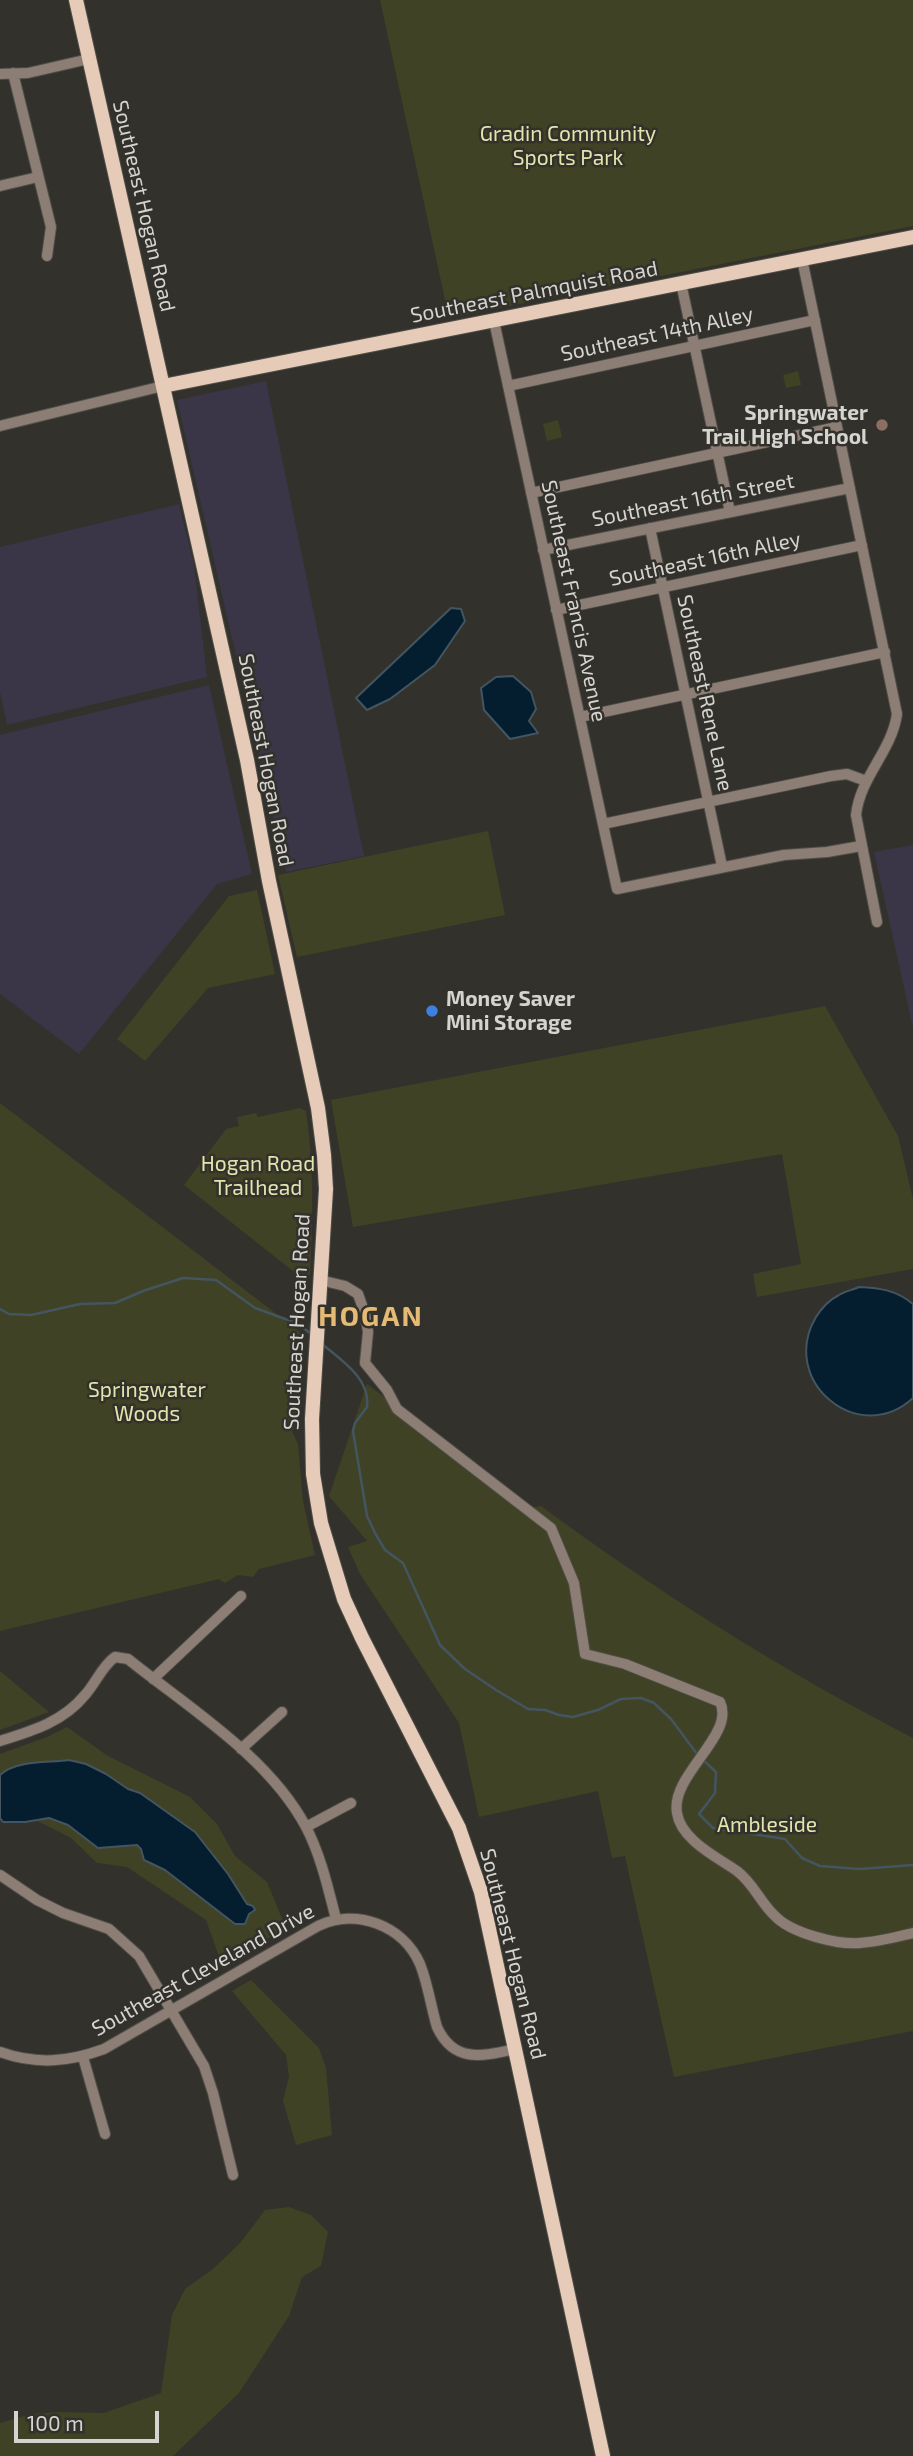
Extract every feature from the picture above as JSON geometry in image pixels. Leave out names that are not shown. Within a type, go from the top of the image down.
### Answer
[{"type":"main road","name":"Southeast Hogan Road","points":[[76,0],[247,760],[268,881],[320,1117],[326,1189],[315,1350],[312,1452],[317,1501],[325,1539],[338,1583],[362,1638],[443,1795],[470,1858],[486,1911],[603,2456]]},
{"type":"main road","name":"Southeast Palmquist Road","points":[[163,386],[913,237]]},
{"type":"street","points":[[0,74],[40,71],[89,59]]},
{"type":"street","points":[[13,74],[51,228],[47,256]]},
{"type":"street","points":[[0,187],[38,177]]},
{"type":"street","points":[[802,259],[895,703],[895,726],[857,802],[856,815],[861,846],[877,922]]},
{"type":"street","points":[[681,283],[730,512]]},
{"type":"street","name":"Southeast 14th Alley","points":[[508,386],[815,320]]},
{"type":"street","name":"Southeast Francis Avenue","points":[[494,321],[617,889],[722,866]]},
{"type":"street","points":[[0,426],[163,386]]},
{"type":"street","points":[[531,493],[838,427]]},
{"type":"street","name":"Southeast 16th Street","points":[[543,550],[850,488]]},
{"type":"street","name":"Southeast Rene Lane","points":[[650,528],[722,866]]},
{"type":"street","name":"Southeast 16th Alley","points":[[556,610],[862,545]]},
{"type":"street","points":[[580,717],[885,652]]},
{"type":"street","points":[[603,824],[838,775],[850,775],[866,781]]},
{"type":"street","points":[[722,866],[861,846]]},
{"type":"street","points":[[320,1280],[345,1286],[358,1294],[368,1332],[365,1363],[387,1390],[397,1409],[551,1528],[574,1583],[585,1654],[608,1658],[720,1703],[724,1713],[715,1735],[698,1759],[678,1797],[676,1811],[692,1839],[752,1884],[772,1914],[790,1928],[826,1940],[858,1944],[913,1933]]},
{"type":"street","points":[[153,1679],[241,1596]]},
{"type":"street","points":[[0,1741],[44,1727],[83,1698],[102,1674],[106,1663],[115,1657],[128,1659],[241,1748],[285,1796],[306,1827],[320,1860],[336,1919]]},
{"type":"street","points":[[241,1748],[282,1712]]},
{"type":"street","points":[[306,1827],[351,1803]]},
{"type":"street","points":[[0,1875],[37,1900],[63,1913],[109,1929],[139,1956],[204,2066],[233,2175]]},
{"type":"street","name":"Southeast Cleveland Drive","points":[[0,2052],[37,2061],[58,2061],[83,2057],[104,2049],[282,1945],[336,1919],[376,1923],[403,1940],[420,1965],[437,2027],[452,2048],[474,2056],[515,2049]]},
{"type":"street","points":[[83,2057],[105,2134]]},
{"type":"shaded area","points":[[266,381],[364,856],[286,872],[177,400]]},
{"type":"shaded area","points":[[179,504],[194,565],[207,677],[7,725],[0,692],[0,547]]},
{"type":"shaded area","points":[[209,685],[252,874],[217,884],[79,1054],[0,994],[0,735]]},
{"type":"shaded area","points":[[913,845],[913,1028],[874,852]]},
{"type":"green space","name":"Gradin Community Sports Park","points":[[380,0],[913,0],[913,226],[449,318]]},
{"type":"green space","points":[[798,371],[801,385],[786,388],[783,375]]},
{"type":"green space","points":[[558,420],[562,437],[547,441],[543,424]]},
{"type":"green space","points":[[488,831],[505,915],[297,957],[278,875]]},
{"type":"green space","points":[[257,890],[275,974],[208,988],[145,1061],[117,1039],[229,896]]},
{"type":"green space","points":[[825,1006],[898,1136],[913,1199],[913,1269],[757,1297],[753,1274],[801,1264],[782,1154],[353,1227],[331,1100]]},
{"type":"green space","name":"Springwater Woods","points":[[0,1103],[304,1335],[298,1422],[292,1431],[298,1444],[303,1501],[315,1555],[259,1569],[253,1577],[238,1575],[225,1583],[219,1579],[0,1631]]},
{"type":"green space","name":"Hogan Road Trailhead","points":[[300,1108],[306,1111],[312,1193],[310,1274],[303,1279],[184,1185],[226,1129],[239,1126],[237,1117],[256,1113],[258,1117]]},
{"type":"green space","name":"Ambleside","points":[[367,1384],[529,1508],[541,1506],[722,1630],[913,1738],[913,2031],[674,2077],[625,1856],[612,1858],[598,1791],[479,1817],[459,1723],[360,1574],[348,1547],[367,1541],[329,1496]]},
{"type":"green space","points":[[0,1671],[49,1712],[0,1730]]},
{"type":"green space","points":[[67,1727],[108,1756],[190,1797],[217,1824],[235,1856],[267,1882],[286,1928],[222,1965],[206,1920],[127,1867],[97,1863],[71,1838],[20,1812],[0,1790],[0,1754]]},
{"type":"green space","points":[[251,1980],[319,2048],[326,2068],[332,2135],[296,2145],[283,2101],[289,2076],[286,2055],[232,1991]]},
{"type":"green space","points":[[289,2207],[311,2215],[328,2232],[321,2266],[302,2277],[289,2316],[239,2393],[173,2456],[0,2456],[0,2423],[31,2414],[104,2413],[161,2393],[172,2315],[185,2289],[213,2269],[240,2243],[265,2210]]},
{"type":"water","points":[[451,608],[461,609],[465,621],[435,665],[390,699],[367,710],[356,698]]},
{"type":"water","points":[[513,676],[531,692],[536,709],[529,721],[538,733],[510,739],[484,710],[481,688],[496,677]]},
{"type":"water","points":[[859,1287],[888,1291],[913,1304],[913,1398],[892,1412],[870,1415],[849,1411],[830,1400],[816,1384],[808,1364],[807,1341],[816,1317],[835,1297]]},
{"type":"water","points":[[69,1760],[86,1764],[128,1789],[140,1793],[195,1832],[228,1874],[247,1904],[253,1906],[255,1910],[249,1914],[245,1924],[235,1924],[165,1870],[144,1860],[137,1845],[98,1848],[68,1825],[49,1818],[3,1822],[0,1818],[0,1775],[23,1764]]},
{"type":"waterway","points":[[0,1309],[9,1314],[31,1315],[80,1304],[115,1303],[183,1278],[216,1280],[255,1308],[299,1324],[312,1335]]},
{"type":"waterway","points":[[322,1344],[353,1371],[364,1388],[367,1407],[355,1423],[353,1431],[367,1516],[385,1550],[403,1563],[440,1645],[465,1669],[528,1709],[573,1717],[598,1710],[621,1699],[641,1698],[654,1703],[671,1719],[697,1754]]},
{"type":"waterway","points":[[702,1759],[716,1772],[715,1793],[699,1814],[713,1828],[785,1839],[802,1858],[820,1866],[859,1869],[913,1865]]},
{"type":"place","name":"Springwater Trail High School","points":[[882,425]]},
{"type":"place","name":"Money Saver Mini Storage","points":[[432,1011]]},
{"type":"district","name":"HOGAN","points":[[371,1317]]}]
